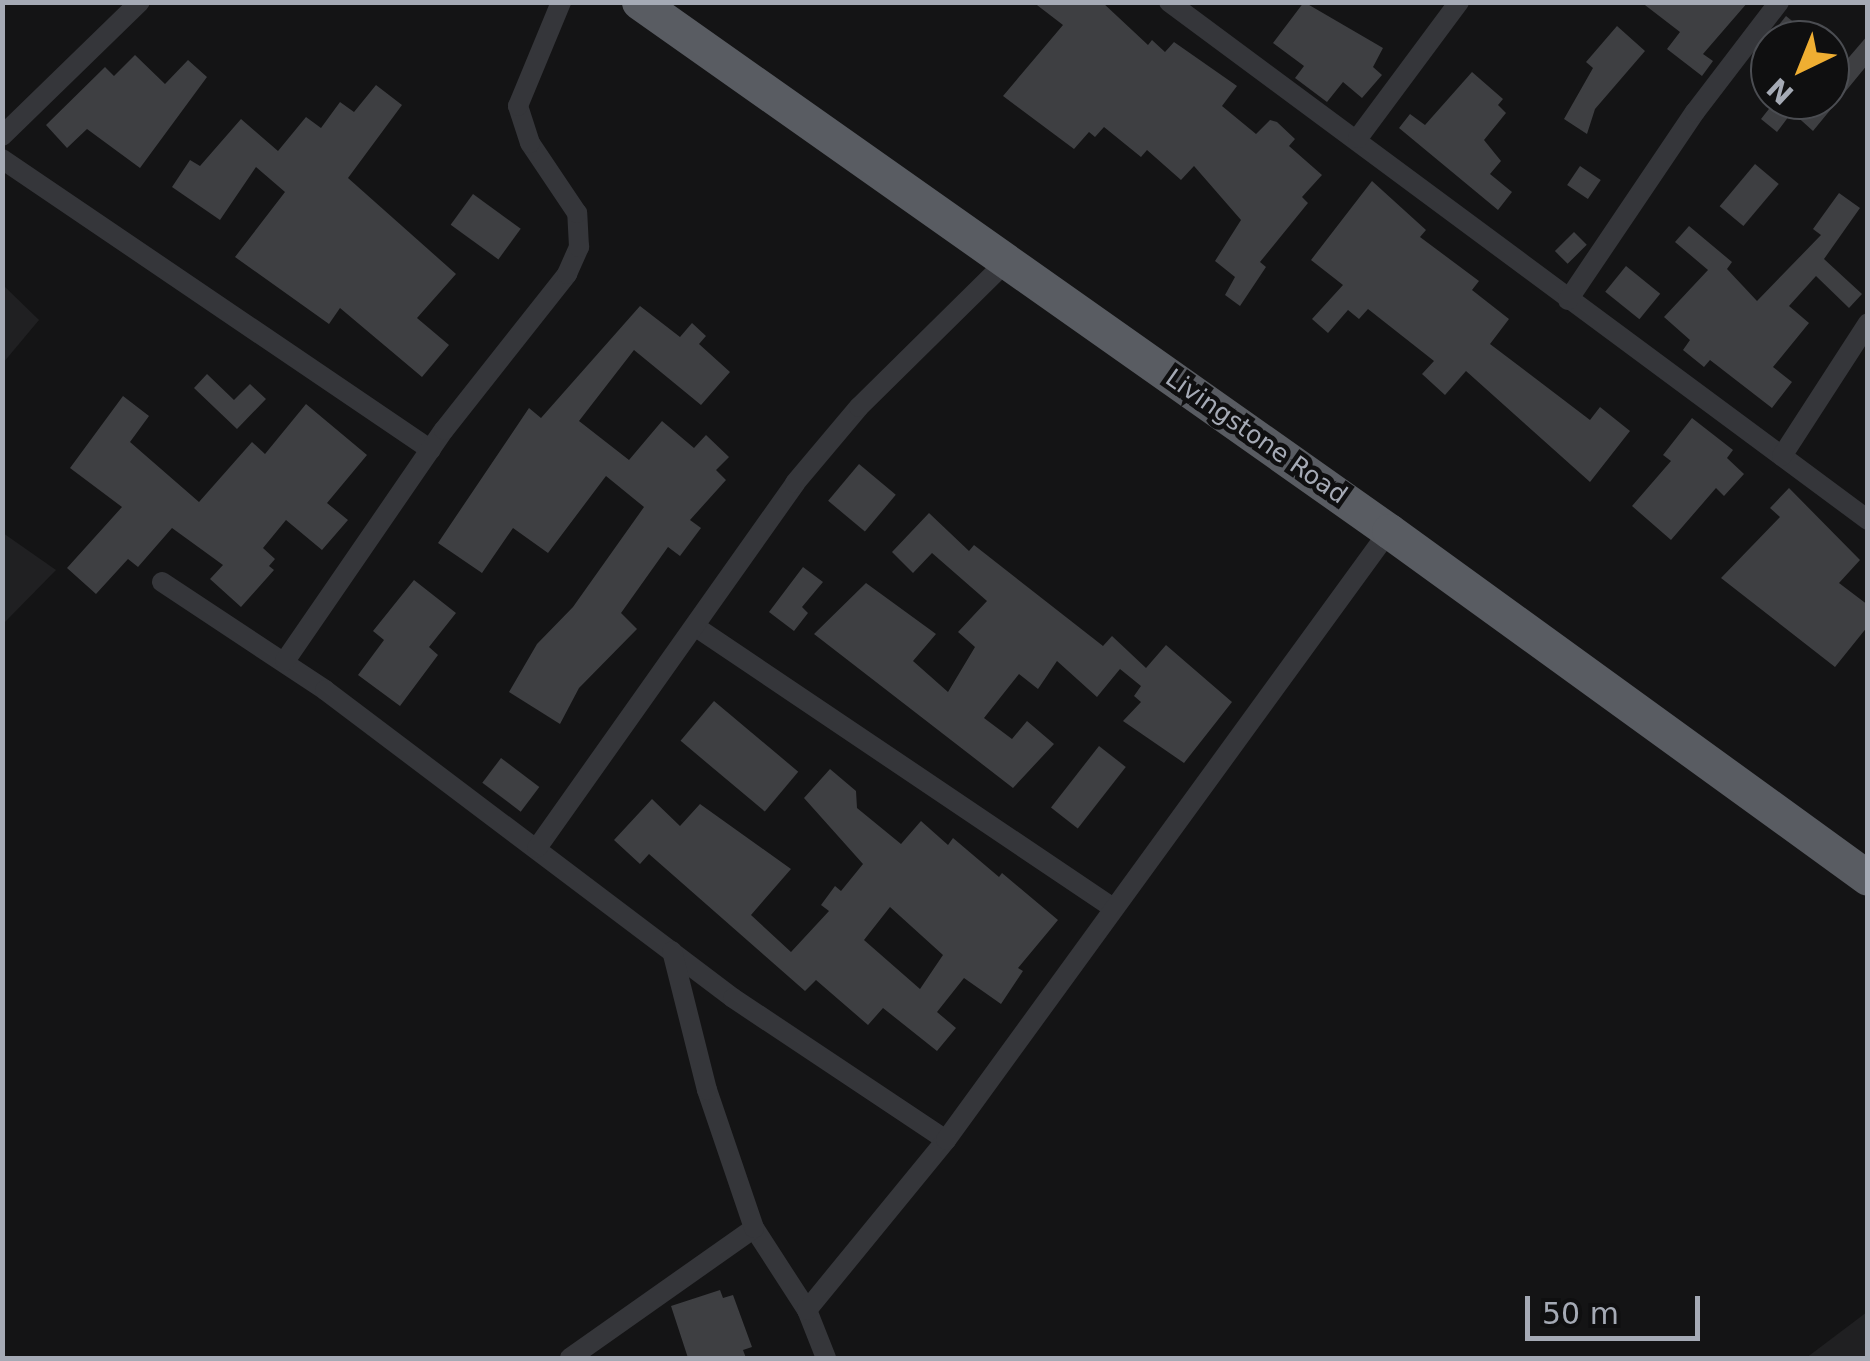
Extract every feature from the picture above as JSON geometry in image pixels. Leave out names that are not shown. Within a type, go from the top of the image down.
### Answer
[{"type":"highway","name":"Livingstone Road","points":[[639,2],[1389,531],[1868,878]]},
{"type":"street","points":[[2,136],[140,2]]},
{"type":"street","points":[[285,661],[430,450],[567,274],[579,246],[577,213],[537,156],[518,106],[562,2]]},
{"type":"street","points":[[1169,2],[1358,138],[1568,300],[1868,520]]},
{"type":"street","points":[[1358,138],[1458,2]]},
{"type":"street","points":[[1568,300],[1695,112],[1779,2]]},
{"type":"street","points":[[2,159],[430,450]]},
{"type":"street","points":[[536,848],[796,483],[859,407],[1007,262]]},
{"type":"street","points":[[1782,456],[1868,323]]},
{"type":"street","points":[[807,1310],[946,1140],[1389,531]]},
{"type":"street","points":[[162,582],[250,646],[285,661],[672,951],[946,1140]]},
{"type":"street","points":[[696,626],[1113,908]]},
{"type":"street","points":[[672,951],[707,1090],[754,1228],[807,1310],[826,1358]]},
{"type":"street","points":[[570,1358],[754,1228]]},
{"type":"shaded area","points":[[3,285],[39,320],[3,363]]},
{"type":"shaded area","points":[[3,533],[56,570],[3,624]]},
{"type":"shaded area","points":[[1867,1312],[1867,1358],[1806,1358]]},
{"type":"building","points":[[1033,2],[1102,2],[1148,45],[1152,40],[1165,52],[1174,42],[1237,86],[1222,106],[1256,134],[1270,120],[1277,122],[1295,139],[1289,146],[1322,175],[1302,197],[1308,203],[1260,262],[1266,267],[1240,306],[1225,295],[1235,277],[1215,261],[1241,220],[1194,166],[1181,180],[1147,150],[1141,157],[1104,127],[1095,137],[1089,132],[1074,149],[1003,96],[1063,25]]},
{"type":"building","points":[[1304,2],[1383,48],[1373,67],[1382,75],[1362,98],[1343,82],[1327,102],[1295,78],[1304,66],[1273,43]]},
{"type":"building","points":[[1641,2],[1748,2],[1703,54],[1713,61],[1702,76],[1667,49],[1680,32]]},
{"type":"building","points":[[1617,26],[1645,51],[1595,109],[1587,134],[1564,119],[1593,68],[1586,62]]},
{"type":"building","points":[[1868,35],[1868,64],[1850,86],[1850,56]]},
{"type":"building","points":[[135,55],[165,84],[188,60],[207,77],[140,168],[87,129],[67,148],[46,125],[105,67],[114,76]]},
{"type":"building","points":[[1472,72],[1503,99],[1498,105],[1506,113],[1484,140],[1501,161],[1490,174],[1512,192],[1498,210],[1399,128],[1410,114],[1425,125]]},
{"type":"building","points":[[376,85],[402,105],[348,178],[456,274],[417,318],[449,345],[422,377],[340,308],[329,324],[235,257],[285,192],[256,167],[220,220],[172,187],[190,160],[200,166],[241,119],[278,151],[306,117],[321,128],[340,102],[354,112]]},
{"type":"building","points":[[1762,120],[1786,120],[1777,132]]},
{"type":"building","points":[[1801,120],[1822,120],[1813,131]]},
{"type":"building","points":[[1755,164],[1779,184],[1743,226],[1720,206]]},
{"type":"building","points":[[1580,166],[1601,180],[1588,199],[1567,185]]},
{"type":"building","points":[[1372,181],[1426,230],[1420,237],[1479,281],[1472,290],[1509,319],[1490,344],[1590,420],[1600,407],[1630,431],[1590,482],[1466,371],[1445,395],[1422,374],[1434,361],[1368,309],[1359,319],[1348,310],[1328,333],[1312,319],[1343,285],[1311,260]]},
{"type":"building","points":[[1839,193],[1860,208],[1824,259],[1862,294],[1849,308],[1816,276],[1789,306],[1809,323],[1773,367],[1792,382],[1772,408],[1710,360],[1704,367],[1683,350],[1690,340],[1664,317],[1708,270],[1675,242],[1689,226],[1732,262],[1727,269],[1757,301],[1821,235],[1813,229]]},
{"type":"building","points":[[473,194],[521,229],[498,259],[451,225]]},
{"type":"building","points":[[1574,232],[1587,245],[1568,264],[1555,251]]},
{"type":"building","points":[[1626,266],[1660,294],[1639,319],[1605,292]]},
{"type":"building","points":[[640,306],[680,337],[692,323],[706,336],[699,344],[730,372],[701,405],[634,350],[579,421],[629,460],[662,421],[694,448],[706,435],[729,457],[716,470],[726,480],[690,520],[701,528],[680,556],[668,547],[621,613],[637,629],[579,688],[560,724],[509,692],[537,644],[573,607],[644,507],[606,476],[548,553],[513,528],[482,573],[438,543],[529,408],[541,418]]},
{"type":"building","points":[[207,374],[234,400],[250,384],[266,399],[237,429],[194,388]]},
{"type":"building","points":[[123,396],[149,416],[130,442],[199,502],[252,442],[265,454],[306,404],[367,455],[327,503],[348,520],[322,550],[286,520],[263,548],[275,559],[269,566],[274,570],[241,607],[210,579],[223,565],[172,528],[138,567],[128,559],[96,594],[67,568],[122,507],[70,468]]},
{"type":"building","points":[[1692,418],[1733,450],[1727,458],[1744,474],[1724,496],[1716,488],[1671,540],[1632,506],[1671,461],[1663,455]]},
{"type":"building","points":[[859,464],[896,495],[865,532],[828,501]]},
{"type":"building","points":[[1789,488],[1860,560],[1839,583],[1868,605],[1868,626],[1835,667],[1721,578],[1780,517],[1770,508]]},
{"type":"building","points":[[929,513],[969,551],[974,545],[1103,646],[1112,636],[1146,668],[1166,645],[1232,702],[1184,763],[1123,721],[1141,702],[1134,696],[1141,686],[1120,669],[1097,697],[1057,661],[1038,689],[1019,674],[984,718],[1012,739],[1027,721],[1054,744],[1013,788],[814,634],[866,583],[936,634],[913,661],[948,692],[975,647],[958,632],[987,601],[932,553],[913,573],[892,552]]},
{"type":"building","points":[[803,567],[823,582],[802,607],[808,613],[794,631],[769,612]]},
{"type":"building","points":[[414,580],[456,613],[429,647],[438,655],[400,706],[358,675],[384,640],[373,631]]},
{"type":"building","points":[[714,701],[798,772],[765,812],[681,741]]},
{"type":"building","points":[[1099,746],[1126,767],[1078,828],[1051,807]]},
{"type":"building","points":[[501,758],[539,787],[521,812],[482,783]]},
{"type":"building","points":[[830,769],[856,791],[857,808],[901,844],[921,821],[948,845],[953,838],[999,877],[1002,873],[1058,920],[1018,968],[1023,971],[1001,1004],[964,978],[937,1012],[956,1028],[937,1051],[883,1008],[868,1025],[816,980],[805,991],[649,854],[640,864],[614,840],[652,799],[680,826],[700,804],[791,869],[751,915],[791,952],[829,911],[821,905],[835,886],[841,891],[863,864],[804,798]],"holes":[[[890,907],[943,955],[920,989],[864,940]]]},
{"type":"building","points":[[720,1290],[723,1298],[733,1295],[752,1347],[743,1350],[746,1358],[688,1358],[671,1306]]}]
